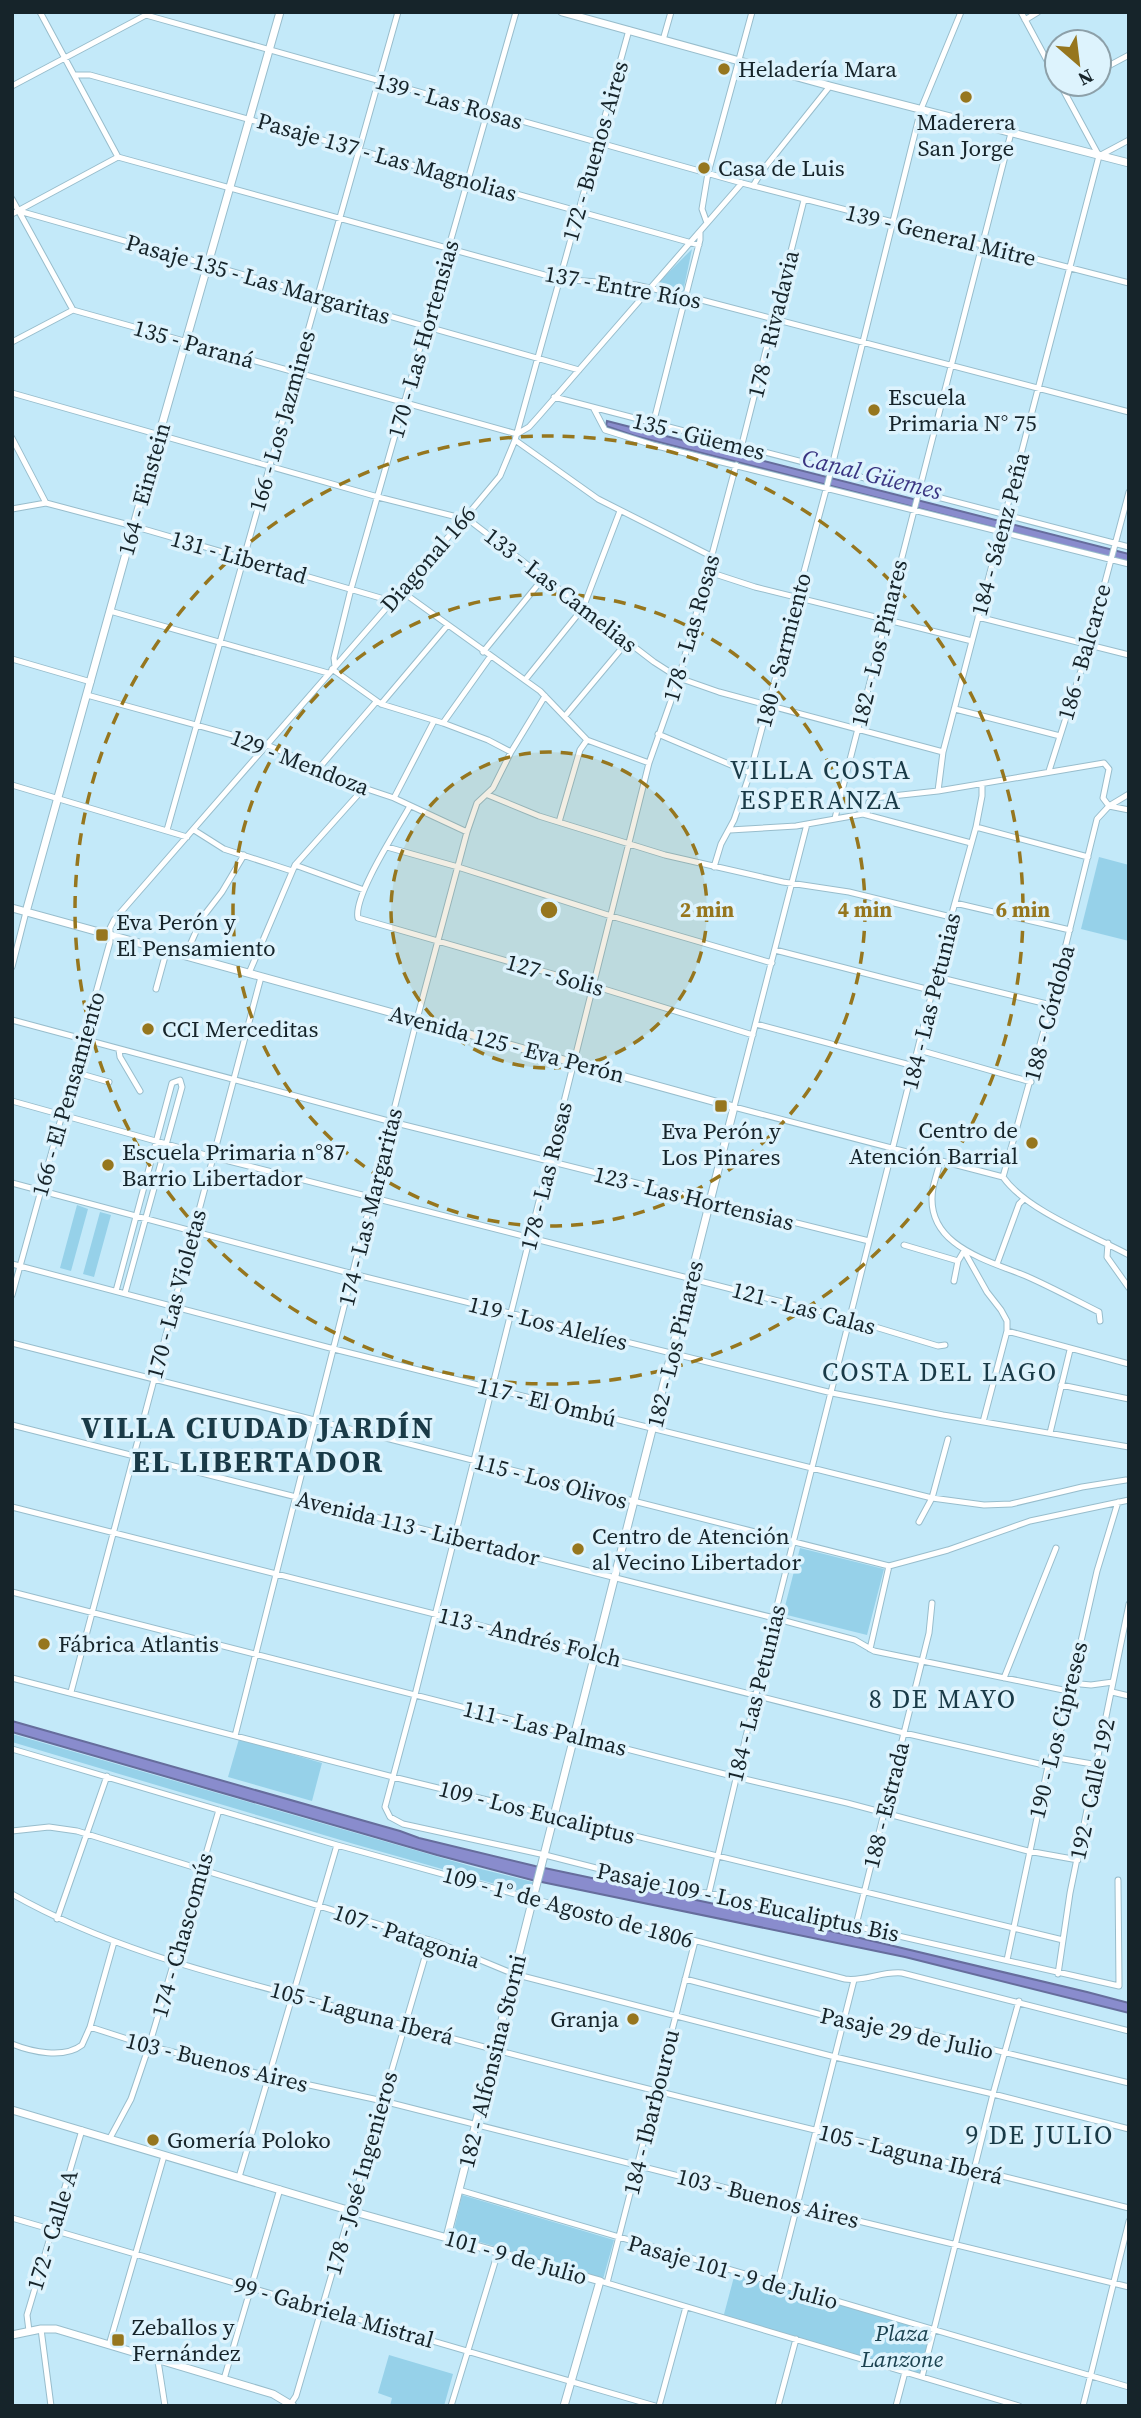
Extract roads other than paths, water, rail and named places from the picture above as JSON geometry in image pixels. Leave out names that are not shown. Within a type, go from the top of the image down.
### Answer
[{"type":"street","points":[[15,212],[118,157],[40,12]]},
{"type":"street","name":"164 - Einstein","points":[[12,967],[133,526],[280,12]]},
{"type":"street","name":"166 - Los Jazmines","points":[[167,830],[398,12]]},
{"type":"street","name":"170 - Las Hortensias","points":[[332,669],[351,589],[516,12]]},
{"type":"street","points":[[562,12],[830,86],[1129,163]]},
{"type":"street","points":[[663,40],[671,12]]},
{"type":"street","points":[[707,223],[702,209],[708,173],[751,12]]},
{"type":"street","name":"180 - Sarmiento","points":[[714,867],[720,845],[730,830],[750,774],[921,110],[961,12]]},
{"type":"street","points":[[1021,12],[1043,53]]},
{"type":"street","points":[[1025,20],[1038,12]]},
{"type":"street","points":[[12,86],[146,14]]},
{"type":"street","name":"139 - Las Rosas","points":[[146,14],[753,186]]},
{"type":"street","name":"172 - Buenos Aires","points":[[516,437],[629,30]]},
{"type":"street","points":[[1113,64],[1129,55]]},
{"type":"street","name":"Pasaje 137 - Las Magnolias","points":[[74,75],[90,75],[699,245]]},
{"type":"street","points":[[753,186],[830,86]]},
{"type":"street","points":[[1067,98],[1098,156]]},
{"type":"street","name":"182 - Los Pinares","points":[[835,818],[1011,133]]},
{"type":"street","points":[[1098,156],[1129,141]]},
{"type":"street","name":"184 - Sáenz Peña","points":[[938,791],[943,752],[1098,156]]},
{"type":"street","name":"137 - Entre Ríos","points":[[118,157],[559,279],[650,288],[686,296],[1129,412]]},
{"type":"street","name":"Diagonal 166","points":[[110,934],[110,928],[118,915],[500,476],[516,437],[529,427],[742,183]]},
{"type":"street","name":"139 - General Mitre","points":[[753,186],[1129,283]]},
{"type":"street","points":[[12,199],[15,212],[73,310],[12,342]]},
{"type":"street","name":"178 - Rivadavia","points":[[741,447],[804,200]]},
{"type":"street","name":"Pasaje 135 - Las Margaritas","points":[[15,212],[579,370]]},
{"type":"street","points":[[653,424],[699,245],[700,232]]},
{"type":"street","name":"135 - Paraná","points":[[73,310],[516,437],[598,499],[713,557]]},
{"type":"street","name":"133 - Las Camelias","points":[[12,393],[472,521],[627,642],[680,678],[719,692],[943,752]]},
{"type":"street","name":"135 - Güemes","points":[[554,397],[1005,518],[1129,547]]},
{"type":"street","points":[[594,409],[605,430],[653,445],[1002,530],[1129,564]]},
{"type":"street","points":[[12,438],[46,503],[12,509]]},
{"type":"street","name":"178 - Las Rosas","points":[[385,1807],[649,763],[680,678],[736,465]]},
{"type":"street","name":"186 - Balcarce","points":[[1049,771],[1088,646],[1129,492]]},
{"type":"street","name":"131 - Libertad","points":[[46,503],[391,601]]},
{"type":"street","points":[[526,680],[583,608],[620,511]]},
{"type":"street","points":[[709,572],[796,597],[972,641]]},
{"type":"street","points":[[483,652],[545,576]]},
{"type":"street","points":[[401,591],[490,657],[526,680],[587,740],[649,763]]},
{"type":"street","points":[[110,611],[332,669],[379,703],[443,723],[511,752]]},
{"type":"street","points":[[978,617],[1129,655]]},
{"type":"street","points":[[319,768],[447,626]]},
{"type":"street","points":[[565,716],[627,642]]},
{"type":"street","points":[[443,723],[490,657]]},
{"type":"street","points":[[12,659],[91,682]]},
{"type":"street","name":"129 - Mendoza","points":[[87,695],[265,744],[467,832]]},
{"type":"street","name":"174 - Las Margaritas","points":[[235,1736],[467,832],[477,803],[488,795],[545,696]]},
{"type":"street","points":[[955,709],[1060,736]]},
{"type":"street","points":[[394,798],[434,721]]},
{"type":"street","points":[[658,734],[750,774]]},
{"type":"street","points":[[559,822],[580,750],[587,740]]},
{"type":"street","name":"188 - Córdoba","points":[[1003,1177],[1031,1082],[1099,814],[1109,806],[1103,798],[1109,772],[1104,763],[1049,771]]},
{"type":"street","points":[[867,814],[869,802],[874,798],[938,791],[1049,771]]},
{"type":"street","name":"184 - Las Petunias","points":[[709,1893],[774,1618],[976,827],[982,784]]},
{"type":"street","points":[[12,785],[187,837]]},
{"type":"street","points":[[249,973],[293,868],[364,788]]},
{"type":"street","points":[[1109,806],[1129,794]]},
{"type":"street","points":[[488,795],[629,845],[714,867],[792,884],[849,892],[951,917]]},
{"type":"street","points":[[194,830],[224,849],[364,890],[410,806]]},
{"type":"street","points":[[1109,806],[1129,810]]},
{"type":"street","points":[[730,830],[750,831],[867,814],[971,843]]},
{"type":"street","name":"182 - Los Pinares","points":[[537,1886],[807,824]]},
{"type":"street","points":[[976,827],[1088,857]]},
{"type":"street","points":[[387,847],[772,964]]},
{"type":"street","points":[[186,954],[201,918],[219,897],[244,855]]},
{"type":"street","name":"127 - Solis","points":[[364,890],[357,916],[361,920],[594,986],[753,1035]]},
{"type":"street","points":[[955,903],[1070,930]]},
{"type":"street","name":"Avenida 125 - Eva Perón","points":[[12,908],[734,1107],[1003,1177]]},
{"type":"street","name":"166 - El Pensamiento","points":[[12,1295],[110,934]]},
{"type":"street","points":[[156,989],[167,949]]},
{"type":"street","points":[[775,950],[934,991]]},
{"type":"street","name":"170 - Las Violetas","points":[[71,1692],[261,977]]},
{"type":"street","points":[[937,977],[1051,1005]]},
{"type":"street","name":"123 - Las Hortensias","points":[[12,1020],[392,1122],[869,1241]]},
{"type":"street","points":[[756,1024],[914,1066]]},
{"type":"street","points":[[119,1050],[120,1057],[140,1091]]},
{"type":"street","points":[[919,1050],[1031,1082]]},
{"type":"street","points":[[74,1072],[109,1082]]},
{"type":"street","points":[[116,1291],[172,1083],[180,1080],[182,1087],[125,1293]]},
{"type":"street","name":"121 - Las Calas","points":[[12,1101],[213,1157],[849,1319],[938,1346],[945,1345]]},
{"type":"street","points":[[940,1161],[932,1196],[937,1220],[945,1233],[964,1251],[1007,1321],[1007,1331],[983,1422]]},
{"type":"street","points":[[1003,1177],[1024,1199],[1129,1255]]},
{"type":"street","name":"119 - Los Alelíes","points":[[12,1184],[353,1274],[832,1393],[1129,1447]]},
{"type":"street","points":[[997,1264],[1019,1204],[1024,1199]]},
{"type":"street","points":[[1108,1243],[1107,1257],[1129,1288]]},
{"type":"street","points":[[904,1245],[958,1261]]},
{"type":"street","points":[[954,1281],[958,1261],[964,1251]]},
{"type":"street","points":[[964,1251],[1038,1281],[1100,1312],[1100,1321]]},
{"type":"street","name":"117 - El Ombú","points":[[12,1264],[334,1349],[932,1498],[984,1505],[1011,1504],[1082,1487],[1126,1480]]},
{"type":"street","points":[[1007,1331],[1129,1364]]},
{"type":"street","name":"115 - Los Olivos","points":[[12,1343],[889,1566],[938,1553],[1030,1521],[1129,1500]]},
{"type":"street","points":[[1050,1433],[1070,1350]]},
{"type":"street","points":[[1061,1385],[1129,1399]]},
{"type":"street","name":"Avenida 113 - Libertador","points":[[12,1425],[774,1618],[922,1662],[1068,1691]]},
{"type":"street","points":[[919,1522],[932,1498],[948,1439]]},
{"type":"street","name":"190 - Los Cipreses","points":[[1007,1960],[1048,1766],[1061,1728],[1097,1571],[1118,1502]]},
{"type":"street","name":"113 - Andrés Folch","points":[[12,1507],[904,1733],[1048,1766]]},
{"type":"street","points":[[1004,1678],[1056,1548]]},
{"type":"street","points":[[870,1648],[889,1566]]},
{"type":"street","name":"111 - Las Palmas","points":[[12,1592],[736,1777],[884,1812],[1028,1851],[1078,1860]]},
{"type":"street","name":"188 - Estrada","points":[[856,1925],[929,1633],[932,1603]]},
{"type":"street","name":"192 - Calle 192","points":[[1058,1973],[1129,1604]]},
{"type":"street","name":"109 - Los Eucaliptus","points":[[12,1678],[393,1777],[1063,1940]]},
{"type":"street","points":[[1070,1683],[1113,1682]]},
{"type":"street","points":[[1112,1692],[1129,1696]]},
{"type":"street","name":"109 - 1° de Agosto de 1806","points":[[12,1749],[337,1845],[695,1941],[855,1980],[887,1972],[902,1973],[1129,2031]]},
{"type":"street","points":[[1052,1758],[1098,1765]]},
{"type":"street","points":[[57,1919],[107,1776]]},
{"type":"street","name":"Pasaje 109 - Los Eucaliptus Bis","points":[[385,1807],[390,1816],[403,1824],[690,1892],[709,1893],[856,1925],[1119,1986],[1118,1880]]},
{"type":"street","name":"174 - Chascomús","points":[[110,2138],[131,2099],[149,2046],[219,1810]]},
{"type":"street","name":"107 - Patagonia","points":[[12,1831],[49,1827],[88,1835],[430,1940],[514,1974],[1129,2129]]},
{"type":"street","points":[[239,2177],[337,1845]]},
{"type":"street","name":"182 - Alfonsina Storni","points":[[447,2237],[537,1886]]},
{"type":"street","name":"105 - Laguna Iberá","points":[[12,1894],[57,1919],[174,1962],[656,2091],[1129,2208]]},
{"type":"street","name":"178 - José Ingenieros","points":[[291,2405],[296,2396],[430,1940]]},
{"type":"street","name":"184 - Ibarbourou","points":[[564,2406],[619,2238],[695,1941]]},
{"type":"street","points":[[12,2053],[14,2044],[66,2053],[82,2045],[90,2027],[114,1942]]},
{"type":"street","name":"Pasaje 29 de Julio","points":[[685,1979],[845,2021],[901,2034],[913,2030],[1129,2083]]},
{"type":"street","points":[[777,2285],[855,1980]]},
{"type":"street","points":[[922,2376],[1019,2001]]},
{"type":"street","name":"103 - Buenos Aires","points":[[90,2027],[149,2046],[268,2076],[383,2101],[1129,2287]]},
{"type":"street","name":"101 - 9 de Julio","points":[[12,2110],[1019,2406]]},
{"type":"street","name":"172 - Calle A","points":[[29,2331],[27,2315],[82,2130]]},
{"type":"street","points":[[109,2345],[164,2156]]},
{"type":"street","points":[[224,2379],[280,2189]]},
{"type":"street","name":"Pasaje 101 - 9 de Julio","points":[[459,2190],[1129,2387]]},
{"type":"street","name":"99 - Gabriela Mistral","points":[[12,2218],[657,2406]]},
{"type":"street","points":[[1083,2406],[1129,2221]]},
{"type":"street","points":[[451,2406],[498,2252]]},
{"type":"street","points":[[657,2406],[686,2307]]},
{"type":"street","points":[[41,2329],[51,2406]]},
{"type":"street","points":[[12,2335],[56,2329],[273,2394],[291,2405]]},
{"type":"street","points":[[778,2406],[796,2339]]},
{"type":"street","points":[[158,2361],[165,2406]]},
{"type":"street","points":[[896,2406],[905,2372]]},
{"type":"place","name":"Heladería Mara","points":[[724,69]]},
{"type":"place","name":"Maderera San Jorge","points":[[966,97]]},
{"type":"place","name":"Casa de Luis","points":[[704,168]]},
{"type":"place","name":"Escuela Primaria N° 75","points":[[874,410]]},
{"type":"place","name":"Eva Perón y El Pensamiento","points":[[102,935]]},
{"type":"place","name":"CCI Merceditas","points":[[148,1029]]},
{"type":"place","name":"Eva Perón y Los Pinares","points":[[721,1106]]},
{"type":"place","name":"Centro de Atención Barrial","points":[[1032,1143]]},
{"type":"place","name":"Escuela Primaria n°87 Barrio Libertador","points":[[108,1165]]},
{"type":"place","name":"Centro de Atención al Vecino Libertador","points":[[578,1549]]},
{"type":"place","name":"Fábrica Atlantis","points":[[44,1644]]},
{"type":"place","name":"Granja","points":[[633,2019]]},
{"type":"place","name":"Gomería Poloko","points":[[153,2140]]},
{"type":"place","name":"Zeballos y Fernández","points":[[118,2340]]},
{"type":"district","name":"VILLA COSTA ESPERANZA","points":[[821,785]]},
{"type":"district","name":"COSTA DEL LAGO","points":[[940,1372]]},
{"type":"district","name":"VILLA CIUDAD JARDÍN EL LIBERTADOR","points":[[258,1444]]},
{"type":"district","name":"8 DE MAYO","points":[[943,1699]]},
{"type":"district","name":"9 DE JULIO","points":[[1040,2135]]},
{"type":"water label","name":"Canal Güemes","points":[[872,474]]},
{"type":"park label","name":"Plaza Lanzone","points":[[902,2346]]}]
